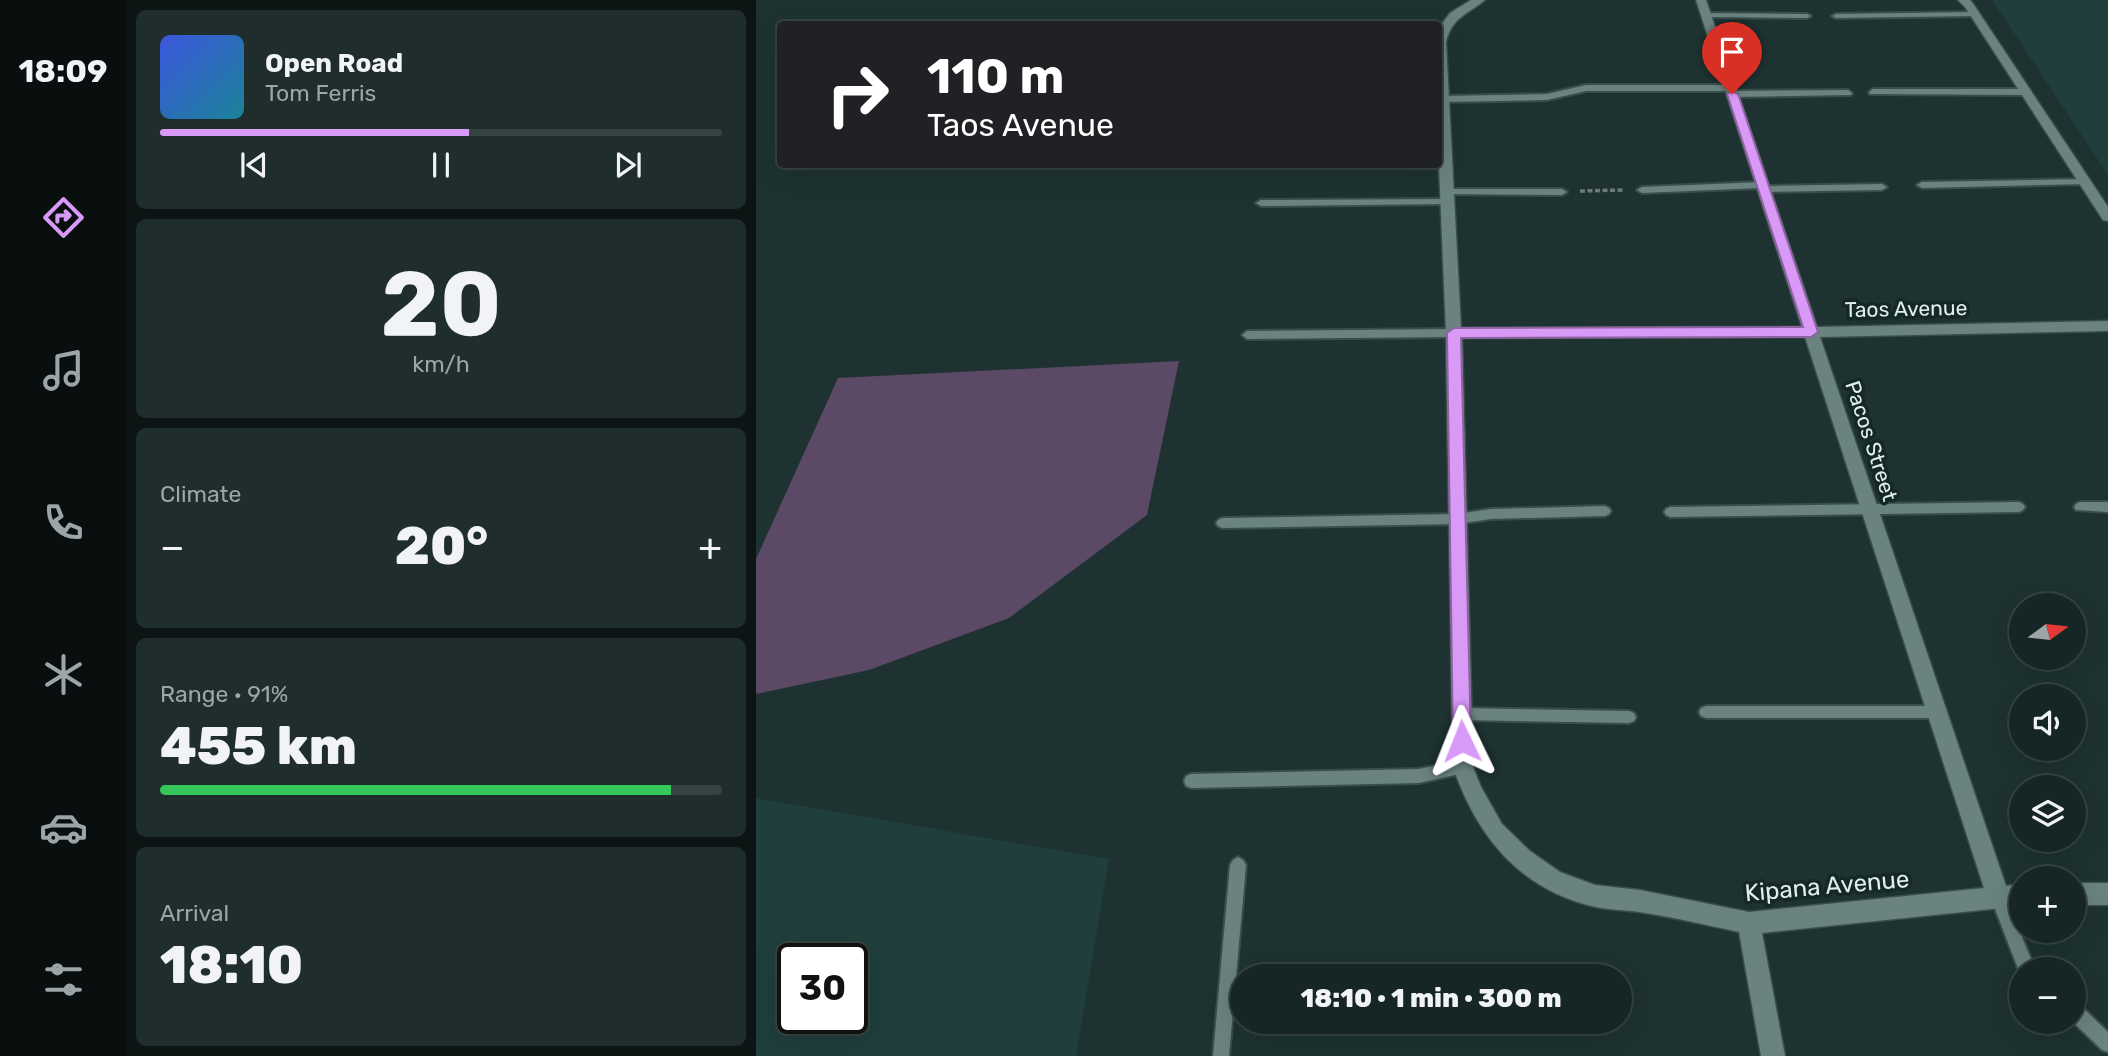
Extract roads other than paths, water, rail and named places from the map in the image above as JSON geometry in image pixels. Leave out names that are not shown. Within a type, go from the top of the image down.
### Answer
[{"type":"street","points":[[1442,28],[1454,15],[1480,0]]},
{"type":"street","points":[[1969,6],[2108,217]]},
{"type":"street","name":"Pacos Street","points":[[1703,7],[1998,896]]},
{"type":"street","name":"Kipana Avenue","points":[[1442,122],[1454,333],[1463,767],[1472,792],[1494,831],[1522,859],[1553,880],[1595,896],[1640,901],[1749,923],[2009,896]]},
{"type":"street","name":"Taos Avenue","points":[[1454,333],[1811,332],[2108,326]]},
{"type":"street","points":[[2086,894],[2108,894]]},
{"type":"street","points":[[1749,923],[1773,1056]]},
{"type":"lane","points":[[1836,16],[1969,6]]},
{"type":"lane","points":[[1703,7],[1807,16]]},
{"type":"lane","points":[[1442,103],[1546,97],[1586,88],[1848,93]]},
{"type":"lane","points":[[1873,92],[2026,92]]},
{"type":"lane","points":[[1922,185],[2085,182]]},
{"type":"lane","points":[[1642,190],[1882,187]]},
{"type":"lane","points":[[1261,203],[1562,192]]},
{"type":"lane","points":[[1247,335],[1454,333]]},
{"type":"lane","points":[[1670,512],[2019,507]]},
{"type":"lane","points":[[2080,507],[2108,507]]},
{"type":"lane","points":[[1222,523],[1457,519],[1490,514],[1605,511]]},
{"type":"lane","points":[[1706,712],[1937,712]]},
{"type":"lane","points":[[1461,715],[1629,717]]},
{"type":"lane","points":[[1192,781],[1419,776],[1463,767]]},
{"type":"lane","points":[[1221,1056],[1238,865]]},
{"type":"lane","points":[[1998,896],[2022,957]]},
{"type":"lane","points":[[2086,1023],[2108,1044]]}]
